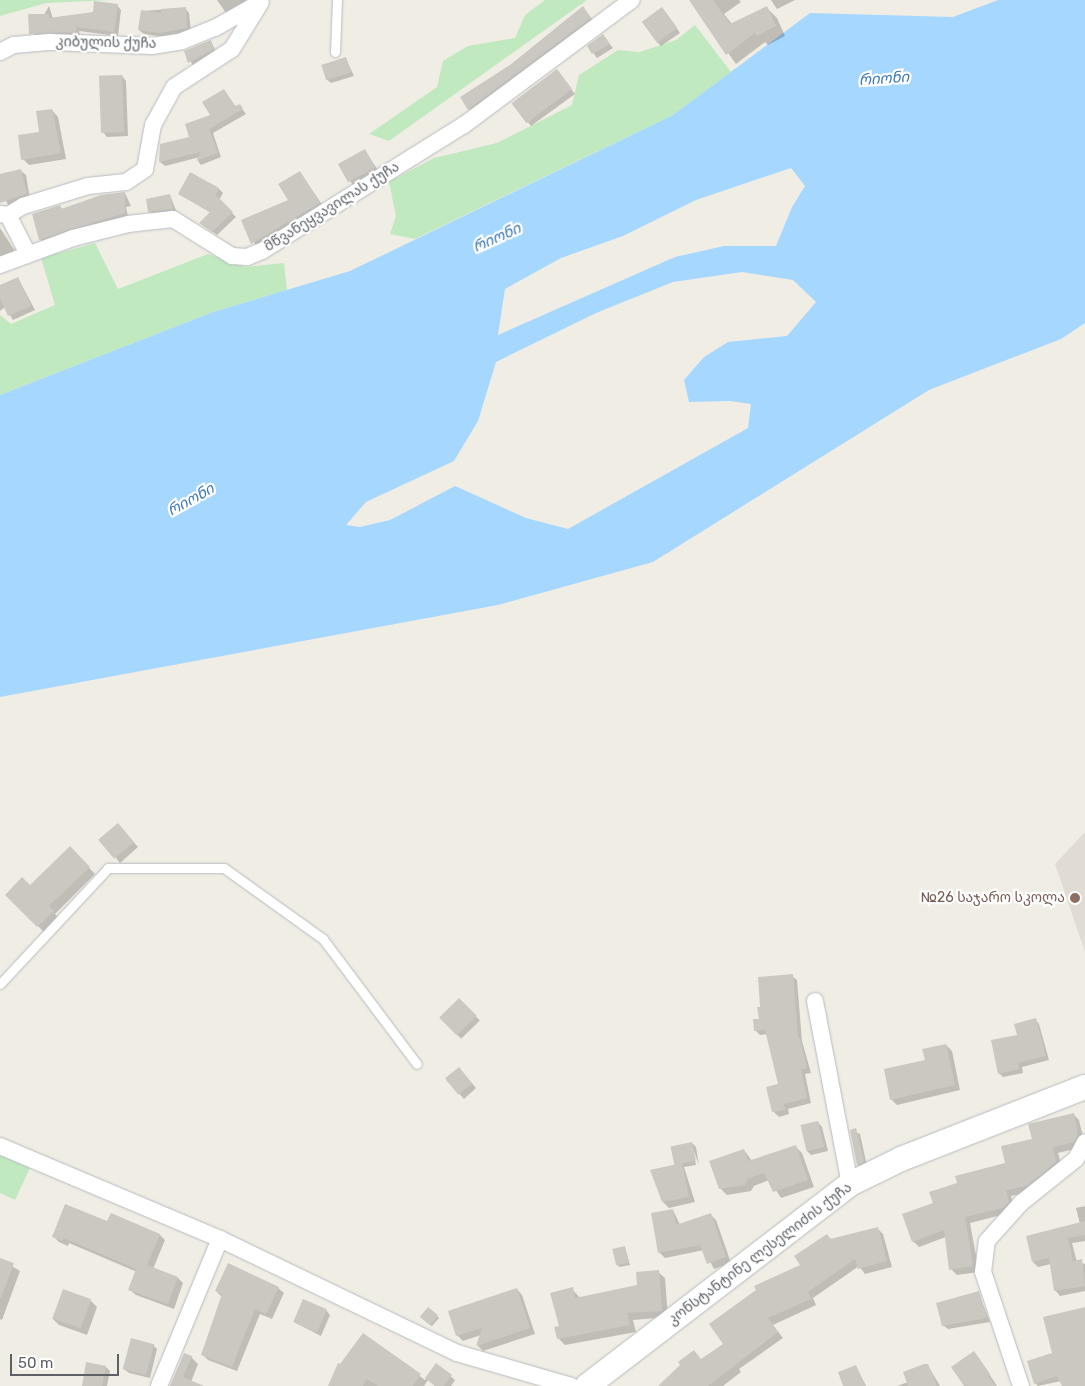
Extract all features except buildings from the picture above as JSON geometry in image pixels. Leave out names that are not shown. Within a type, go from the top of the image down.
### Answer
[{"type":"main road","name":"კონსტანტინე ლესელიძის ქუჩა","points":[[587,1386],[850,1184],[901,1159],[1085,1087]]},
{"type":"street","name":"მწვანეყვავილას ქუჩა","points":[[0,265],[28,254],[128,224],[173,218],[232,256],[247,257],[262,251],[464,125],[632,0]]},
{"type":"street","points":[[28,254],[4,215],[23,206],[88,186],[126,182],[145,169],[153,125],[174,87],[232,49],[262,1]]},
{"type":"street","name":"კიბულის ქუჩა","points":[[0,52],[14,45],[51,42],[152,46],[182,41],[215,28],[262,1]]},
{"type":"street","points":[[815,1000],[850,1184]]},
{"type":"street","points":[[1021,1386],[983,1272],[987,1241],[1021,1203],[1081,1162],[1085,1142]]},
{"type":"street","points":[[0,1146],[220,1239],[457,1353],[571,1386]]},
{"type":"street","points":[[159,1386],[220,1239]]},
{"type":"lane","points":[[335,52],[337,0]]},
{"type":"lane","points":[[0,984],[108,868],[224,868],[323,940],[417,1064]]},
{"type":"shaded area","name":"№26 საჯარო სკოლა","points":[[1085,832],[1085,952],[1055,864]]},
{"type":"green space","points":[[0,0],[111,0],[46,3],[0,16]]},
{"type":"green space","points":[[545,0],[587,0],[389,141],[369,134],[437,87],[443,61],[468,46],[515,38],[525,15]]},
{"type":"green space","points":[[695,25],[731,72],[673,115],[415,239],[390,234],[396,216],[389,182],[434,158],[497,143],[572,105],[579,75],[618,50],[640,52],[676,40]]},
{"type":"green space","points":[[95,243],[118,289],[208,254],[245,267],[284,263],[287,290],[213,312],[0,395],[0,315],[11,324],[55,305],[41,258]]},
{"type":"green space","points":[[0,1155],[30,1168],[15,1200],[0,1193]]},
{"type":"water","name":"რიონი","points":[[998,0],[1085,0],[1085,323],[1061,339],[929,390],[653,562],[498,605],[0,697],[0,395],[213,312],[350,271],[673,115],[810,13],[953,17]],"holes":[[[791,168],[805,186],[792,207],[776,246],[724,246],[675,257],[498,335],[505,289],[561,258],[623,236],[696,200]],[[742,272],[793,280],[816,302],[787,336],[728,342],[704,357],[684,380],[689,402],[730,401],[751,404],[748,428],[568,529],[526,518],[455,486],[390,520],[360,527],[346,525],[366,502],[454,461],[478,421],[496,362],[596,313],[673,282]]]},
{"type":"place","name":"№26 საჯარო სკოლა","points":[[1075,898]]}]
